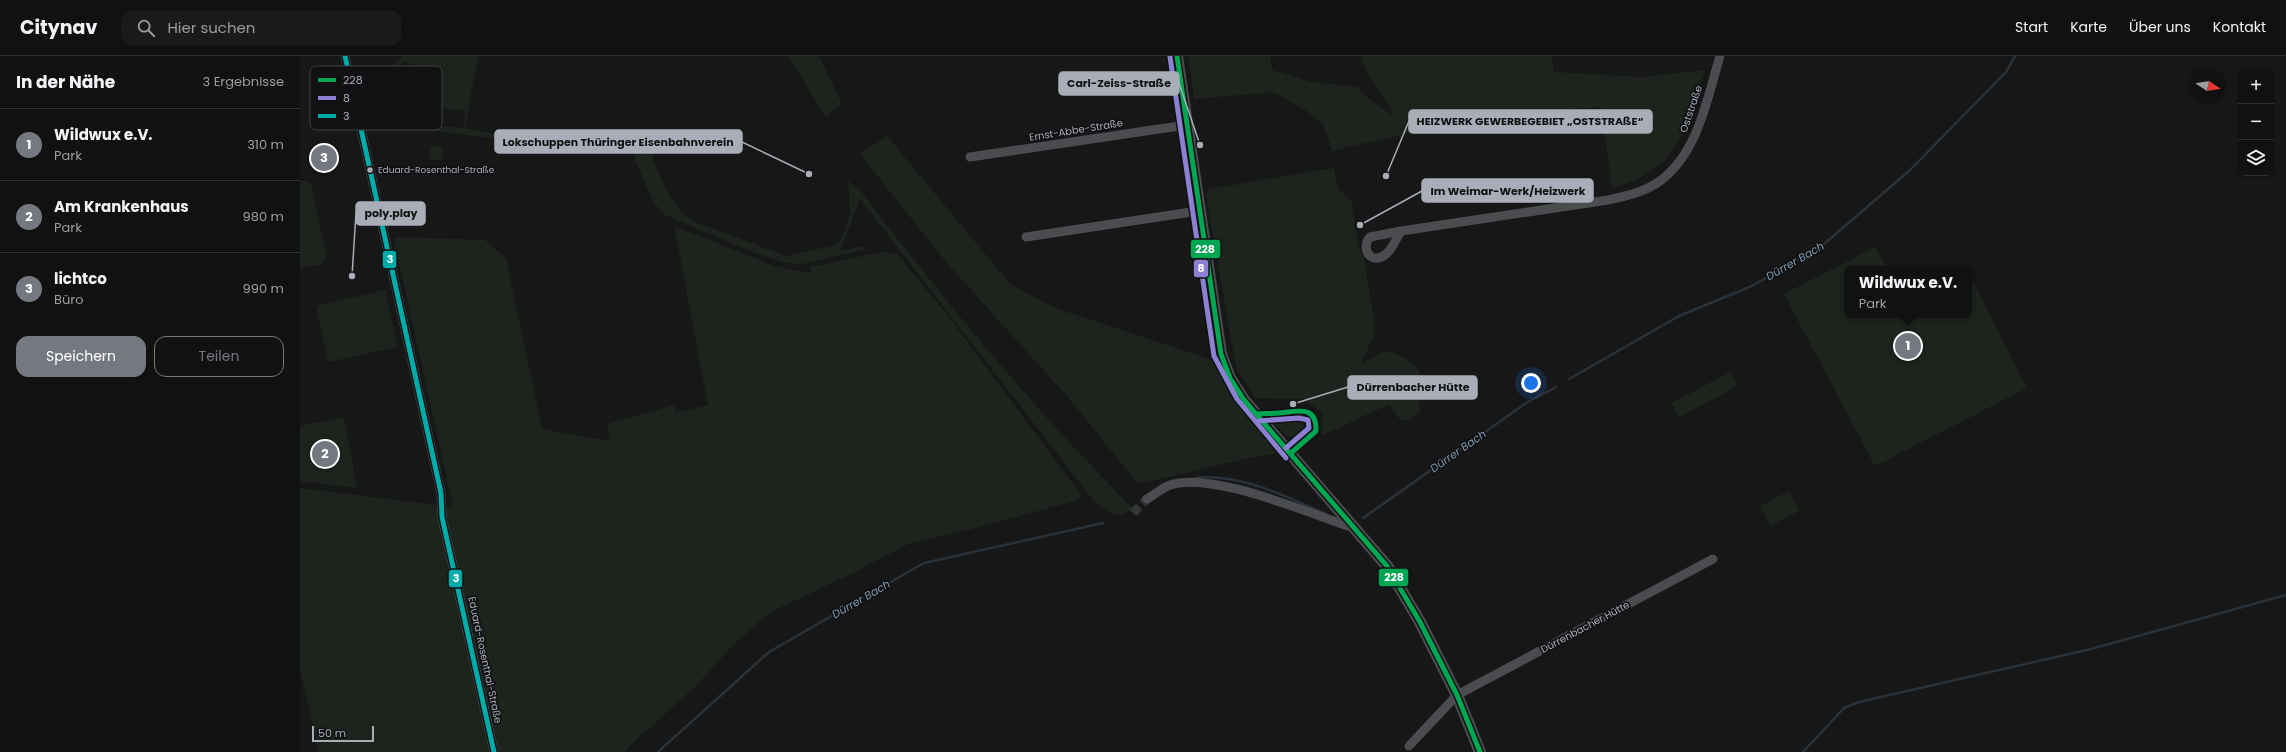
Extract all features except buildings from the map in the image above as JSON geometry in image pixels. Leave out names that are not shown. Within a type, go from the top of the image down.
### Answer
[{"type":"street","name":"Eduard-Rosenthal-Straße","points":[[344,56],[346,66]]},
{"type":"street","points":[[1177,56],[1198,211],[1221,354],[1230,378],[1244,400],[1387,566],[1420,622],[1457,695],[1480,752]]},
{"type":"street","name":"Oststraße","points":[[1401,232],[1608,200],[1633,194],[1650,186],[1669,173],[1689,146],[1700,123],[1720,56]]},
{"type":"street","name":"Ernst-Abbe-Straße","points":[[970,157],[1186,125]]},
{"type":"street","name":"Eduard-Rosenthal-Straße","points":[[360,130],[440,493],[442,517],[494,752]]},
{"type":"street","points":[[1026,237],[1198,211]]},
{"type":"street","points":[[1147,499],[1170,485],[1184,482],[1215,484],[1251,493],[1348,526],[1352,525]]},
{"type":"street","name":"Dürrenbacher Hütte","points":[[1409,746],[1457,695],[1713,559]]},
{"type":"shaded area","points":[[403,56],[478,56],[465,128],[528,140],[534,143],[426,130],[442,130],[442,126],[464,128],[465,113],[463,110],[442,108],[442,66],[417,66],[405,62],[396,66],[390,66]]},
{"type":"shaded area","points":[[788,56],[819,56],[842,104],[826,117]]},
{"type":"shaded area","points":[[1188,56],[1270,56],[1272,70],[1311,82],[1357,87],[1374,103],[1393,115],[1390,107],[1367,71],[1362,56],[1552,56],[1554,72],[1641,77],[1705,70],[1684,129],[1666,158],[1652,170],[1634,181],[1612,189],[1601,107],[1533,113],[1465,123],[1332,151],[1323,123],[1305,110],[1274,92],[1194,99]]},
{"type":"shaded area","points":[[644,129],[648,143],[641,142],[635,144],[631,149],[630,156],[628,146],[629,138],[634,132]]},
{"type":"shaded area","points":[[887,136],[1010,284],[1055,308],[1215,361],[1234,398],[1277,453],[1138,484],[1067,396],[946,262],[860,154]]},
{"type":"shaded area","points":[[430,146],[443,147],[442,160],[430,160]]},
{"type":"shaded area","points":[[638,147],[651,148],[655,153],[652,158],[673,201],[695,222],[786,256],[832,246],[840,241],[850,215],[848,181],[862,193],[927,276],[995,358],[1065,438],[1139,514],[1135,515],[1131,510],[1120,514],[1112,513],[1094,501],[860,199],[840,251],[864,246],[864,250],[802,264],[786,263],[750,251],[665,215],[654,203],[635,160],[635,152]]},
{"type":"shaded area","points":[[1334,168],[1338,189],[1351,200],[1358,245],[1364,258],[1374,320],[1374,335],[1361,364],[1385,351],[1391,352],[1403,357],[1413,364],[1422,381],[1419,393],[1420,412],[1409,420],[1401,421],[1389,404],[1322,436],[1323,413],[1303,399],[1255,398],[1236,368],[1206,195],[1209,189]]},
{"type":"shaded area","points":[[300,181],[307,181],[311,184],[326,255],[322,264],[300,269]]},
{"type":"shaded area","points":[[674,226],[774,266],[810,273],[811,267],[885,251],[898,255],[949,317],[1082,496],[1078,500],[972,529],[910,543],[855,572],[769,613],[732,646],[696,686],[635,741],[625,752],[319,752],[300,669],[300,488],[453,507],[394,240],[399,237],[485,240],[506,258],[542,429],[610,441],[607,424],[674,405],[676,413],[708,405]]},
{"type":"shaded area","points":[[1875,247],[1886,266],[1844,266],[1844,318],[1972,318],[1972,283],[1974,283],[2027,388],[1875,466],[1784,294]]},
{"type":"shaded area","points":[[385,290],[398,347],[328,362],[316,306]]},
{"type":"shaded area","points":[[1730,372],[1738,386],[1679,417],[1672,403]]},
{"type":"shaded area","points":[[1299,413],[1308,416],[1312,424],[1309,433],[1297,438],[1286,436],[1270,418]]},
{"type":"shaded area","points":[[344,417],[357,488],[300,481],[300,426]]},
{"type":"shaded area","points":[[1789,491],[1799,511],[1770,526],[1760,506]]},
{"type":"waterway","name":"Dürrer Bach","points":[[1569,379],[1679,316],[1752,286],[1824,244],[1910,170],[2006,72],[2015,56]]},
{"type":"waterway","name":"Dürrer Bach","points":[[1363,518],[1526,403],[1556,387]]},
{"type":"waterway","name":"Dürrer Bach","points":[[1195,478],[1212,477],[1245,482],[1278,493],[1326,514]]},
{"type":"waterway","name":"Dürrer Bach","points":[[658,752],[769,652],[924,563],[1103,523]]},
{"type":"waterway","points":[[1803,752],[1844,708],[1859,702],[2091,649],[2286,595]]},
{"type":"tunnel","points":[[1133,513],[1147,499]]},
{"type":"transit line","name":"3","points":[[345,56],[347,66]]},
{"type":"transit line","name":"228","points":[[1177,56],[1221,354],[1230,378],[1244,400],[1387,566],[1420,622],[1457,695],[1480,752]]},
{"type":"transit line","name":"8","points":[[1170,57],[1214,356],[1237,399],[1286,458]]},
{"type":"transit line","name":"3","points":[[361,130],[441,493],[442,517],[494,752]]},
{"type":"transit line","name":"228","points":[[1257,414],[1299,411],[1310,413],[1313,417],[1316,431],[1291,453]]},
{"type":"transit line","name":"8","points":[[1258,421],[1299,418],[1308,420],[1309,428],[1286,448]]},
{"type":"place","name":"Carl-Zeiss-Straße","points":[[1200,145]]},
{"type":"place","name":"lichtco","points":[[324,158]]},
{"type":"place","name":"Eduard-Rosenthal-Straße","points":[[370,170]]},
{"type":"place","name":"Lokschuppen Thüringer Eisenbahnverein","points":[[809,174]]},
{"type":"place","name":"HEIZWERK GEWERBEGEBIET „OSTSTRAßE“","points":[[1386,176]]},
{"type":"place","name":"Im Weimar-Werk/Heizwerk","points":[[1360,225]]},
{"type":"place","name":"poly.play","points":[[352,276]]},
{"type":"place","name":"Wildwux e.V.","points":[[1908,346]]},
{"type":"place","name":"Dürrenbacher Hütte","points":[[1293,404]]},
{"type":"place","name":"Am Krankenhaus","points":[[325,454]]}]
